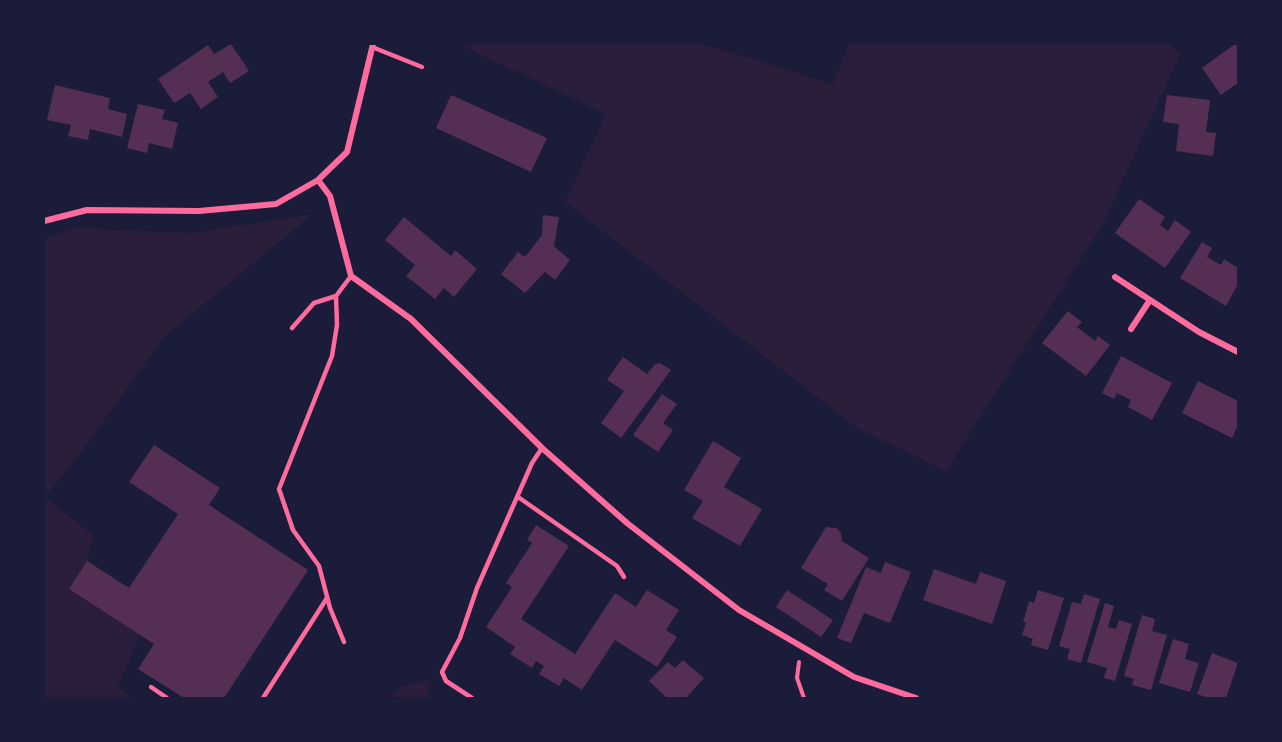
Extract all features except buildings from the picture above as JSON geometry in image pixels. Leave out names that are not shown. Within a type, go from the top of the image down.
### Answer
[{"type":"street","points":[[44,221],[87,210],[199,211],[276,204],[318,180],[347,152],[373,45]]},
{"type":"street","points":[[318,180],[330,196],[351,276],[411,319],[542,448],[627,523],[740,610],[854,677],[916,699]]},
{"type":"street","points":[[1115,277],[1199,332],[1239,352]]},
{"type":"street","points":[[1131,329],[1150,300]]},
{"type":"lane","points":[[373,45],[422,67]]},
{"type":"lane","points":[[292,328],[314,303],[336,296],[351,276]]},
{"type":"lane","points":[[336,296],[338,325],[332,356],[279,489],[293,530],[319,566],[327,598],[344,642]]},
{"type":"lane","points":[[472,699],[446,681],[442,672],[460,638],[477,588],[532,463],[542,448]]},
{"type":"lane","points":[[518,497],[617,566],[624,577]]},
{"type":"lane","points":[[263,699],[327,598]]},
{"type":"lane","points":[[151,687],[168,699]]},
{"type":"path","points":[[804,699],[797,678],[799,662],[805,649]]},
{"type":"shaded area","points":[[459,44],[703,44],[833,84],[849,44],[1171,44],[1180,54],[1103,224],[946,471],[857,428],[565,202],[606,114]]},
{"type":"shaded area","points":[[313,214],[164,337],[80,454],[45,497],[94,536],[87,561],[69,589],[140,635],[118,687],[133,698],[44,698],[44,240],[74,228],[193,233]]},
{"type":"shaded area","points":[[429,681],[428,694],[434,698],[392,698],[400,687]]}]
